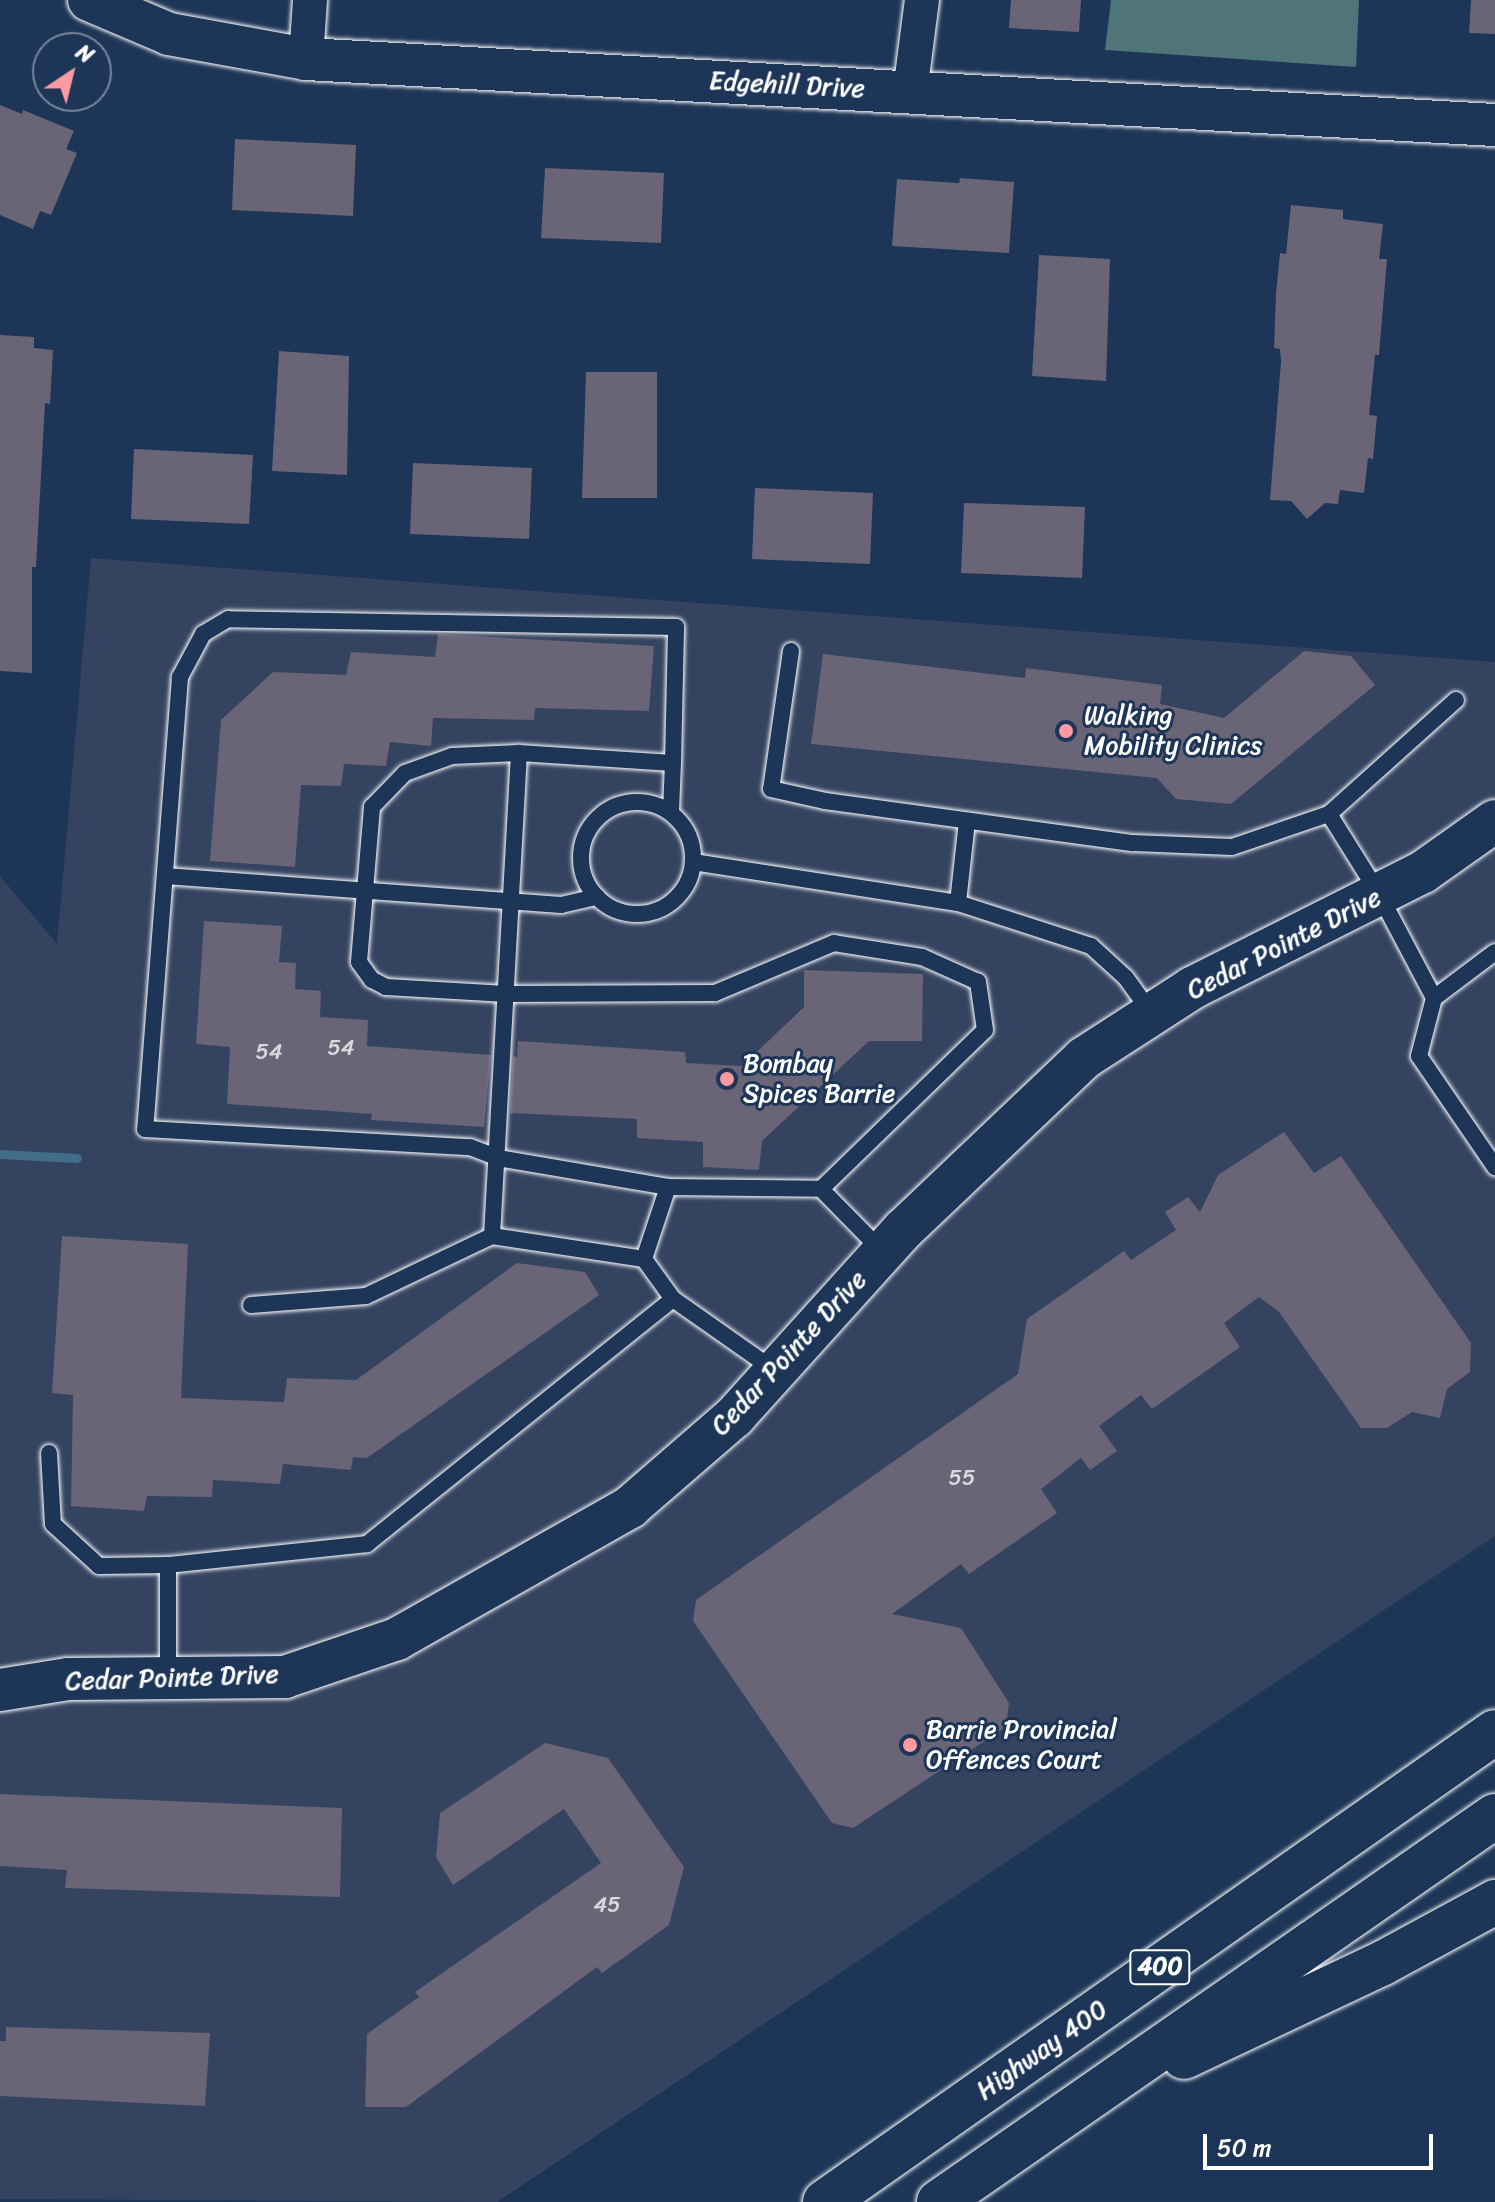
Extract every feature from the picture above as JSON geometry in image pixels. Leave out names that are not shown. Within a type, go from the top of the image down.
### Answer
[{"type":"highway","name":"Highway 400","points":[[825,2202],[1495,1732]]},
{"type":"highway","name":"400","points":[[939,2202],[1495,1816]]},
{"type":"highway","points":[[1070,2111],[1381,1964],[1495,1902]]},
{"type":"street","name":"Edgehill Drive","points":[[89,0],[169,34],[306,59],[1495,125]]},
{"type":"street","points":[[306,59],[310,0]]},
{"type":"street","points":[[910,92],[922,0]]},
{"type":"street","name":"Cedar Pointe Drive","points":[[0,1690],[68,1679],[285,1677],[397,1639],[630,1507],[734,1417],[883,1252],[1084,1058],[1192,988],[1423,872],[1495,821]]},
{"type":"lane","points":[[671,812],[676,627],[228,619],[203,634],[180,677],[145,1129],[470,1147],[498,1158],[668,1187],[821,1189],[883,1252]]},
{"type":"lane","points":[[791,651],[771,789],[825,801],[1133,843],[1232,847],[1329,814],[1456,700]]},
{"type":"lane","points":[[492,1236],[519,753]]},
{"type":"lane","points":[[673,763],[519,753],[452,756],[405,773],[372,807],[359,962],[372,980],[386,987],[506,994],[715,993],[834,943],[922,957],[978,982],[985,1030],[821,1189]]},
{"type":"lane","points":[[635,801],[654,804],[671,812],[684,826],[691,844],[693,862],[679,896],[665,907],[648,913],[629,914],[611,908],[597,897],[586,882],[581,855],[588,828],[600,814],[617,805],[635,801]]},
{"type":"lane","points":[[1329,814],[1379,894],[1434,998]]},
{"type":"lane","points":[[958,903],[967,821]]},
{"type":"lane","points":[[693,862],[958,903],[1091,946],[1126,978],[1152,1014]]},
{"type":"lane","points":[[165,876],[561,905],[597,897]]},
{"type":"lane","points":[[1495,952],[1434,998],[1419,1056],[1495,1167]]},
{"type":"lane","points":[[644,1259],[668,1187]]},
{"type":"lane","points":[[251,1305],[366,1296],[492,1236],[644,1259],[673,1299],[775,1371]]},
{"type":"lane","points":[[49,1453],[53,1524],[99,1566],[168,1565],[367,1544],[673,1299]]},
{"type":"lane","points":[[168,1565],[168,1678]]},
{"type":"shaded area","points":[[91,558],[1495,662],[1495,1536],[497,2202],[0,2199],[0,876],[57,944]]},
{"type":"green space","points":[[1111,0],[1359,0],[1356,67],[1105,50]]},
{"type":"building","points":[[1011,0],[1081,0],[1079,32],[1009,28]]},
{"type":"building","points":[[1471,0],[1495,0],[1495,34],[1469,33]]},
{"type":"building","points":[[0,105],[22,114],[23,110],[74,131],[66,149],[77,153],[51,215],[40,211],[33,229],[0,215]]},
{"type":"building","points":[[235,139],[356,145],[353,216],[232,210]]},
{"type":"building","points":[[545,168],[664,173],[661,243],[541,238]]},
{"type":"building","points":[[960,178],[1014,182],[1009,253],[892,246],[897,179],[959,183]]},
{"type":"building","points":[[1291,205],[1343,210],[1343,219],[1383,224],[1379,259],[1387,259],[1379,355],[1375,355],[1369,415],[1377,416],[1373,459],[1368,458],[1364,493],[1340,490],[1338,504],[1325,503],[1307,519],[1291,501],[1270,500],[1281,361],[1280,349],[1274,348],[1276,294],[1280,253],[1286,254]]},
{"type":"building","points":[[1039,255],[1110,259],[1106,381],[1032,376]]},
{"type":"building","points":[[0,335],[34,337],[34,348],[53,350],[50,404],[45,403],[36,567],[32,567],[32,673],[0,671]]},
{"type":"building","points":[[279,351],[349,356],[347,475],[272,471]]},
{"type":"building","points":[[586,372],[657,372],[657,498],[582,498]]},
{"type":"building","points":[[134,449],[253,455],[249,524],[131,519]]},
{"type":"building","points":[[413,463],[532,468],[529,539],[410,534]]},
{"type":"building","points":[[755,488],[873,493],[870,564],[752,559]]},
{"type":"building","points":[[964,503],[1085,507],[1082,578],[961,573]]},
{"type":"building","points":[[438,634],[654,646],[649,711],[535,708],[534,720],[433,718],[431,746],[390,742],[386,766],[344,764],[341,786],[301,785],[295,867],[210,861],[221,720],[273,672],[346,675],[351,652],[435,657]]},
{"type":"building","name":"Walking Mobility Clinics","points":[[1304,651],[1351,656],[1375,685],[1231,804],[1176,799],[1157,778],[811,744],[823,654],[1025,678],[1026,668],[1162,685],[1160,704],[1224,718]]},
{"type":"building","points":[[204,921],[282,926],[279,962],[296,963],[295,989],[321,991],[320,1017],[368,1020],[367,1046],[491,1055],[484,1127],[371,1120],[372,1114],[227,1104],[230,1047],[196,1044]]},
{"type":"building","points":[[804,970],[923,974],[922,1041],[869,1041],[762,1141],[759,1170],[703,1167],[703,1142],[637,1138],[637,1119],[510,1113],[513,1056],[517,1057],[518,1041],[685,1052],[686,1063],[742,1066],[804,1007]]},
{"type":"building","points":[[1284,1132],[1314,1173],[1341,1156],[1471,1343],[1470,1372],[1447,1389],[1440,1418],[1412,1412],[1387,1428],[1361,1428],[1279,1312],[1259,1297],[1224,1323],[1240,1347],[1152,1409],[1141,1395],[1099,1426],[1117,1451],[1090,1470],[1081,1458],[1041,1489],[1057,1513],[969,1574],[961,1564],[892,1614],[961,1628],[1009,1703],[1006,1727],[853,1828],[832,1823],[693,1621],[696,1600],[1018,1374],[1027,1319],[1124,1251],[1131,1260],[1176,1230],[1165,1212],[1188,1197],[1200,1212],[1218,1175]]},
{"type":"building","points":[[62,1236],[188,1244],[181,1398],[284,1402],[287,1378],[356,1380],[517,1263],[585,1272],[599,1295],[367,1458],[353,1457],[351,1470],[283,1464],[280,1484],[213,1480],[212,1497],[147,1496],[144,1511],[71,1506],[73,1395],[52,1393]]},
{"type":"building","points":[[545,1743],[608,1758],[684,1867],[669,1925],[602,1973],[597,1967],[406,2107],[365,2107],[367,2034],[419,1997],[415,1992],[601,1863],[564,1809],[453,1885],[436,1857],[440,1813]]},
{"type":"building","points":[[0,1794],[342,1808],[340,1897],[65,1888],[67,1870],[0,1866]]},
{"type":"building","points":[[6,2027],[210,2033],[205,2106],[0,2096],[0,2041],[6,2041]]},
{"type":"waterway","points":[[0,1154],[77,1158]]},
{"type":"place","name":"Walking Mobility Clinics","points":[[1066,731]]},
{"type":"place","name":"Bombay Spices Barrie","points":[[727,1079]]},
{"type":"place","name":"Barrie Provincial Offences Court","points":[[910,1745]]}]
